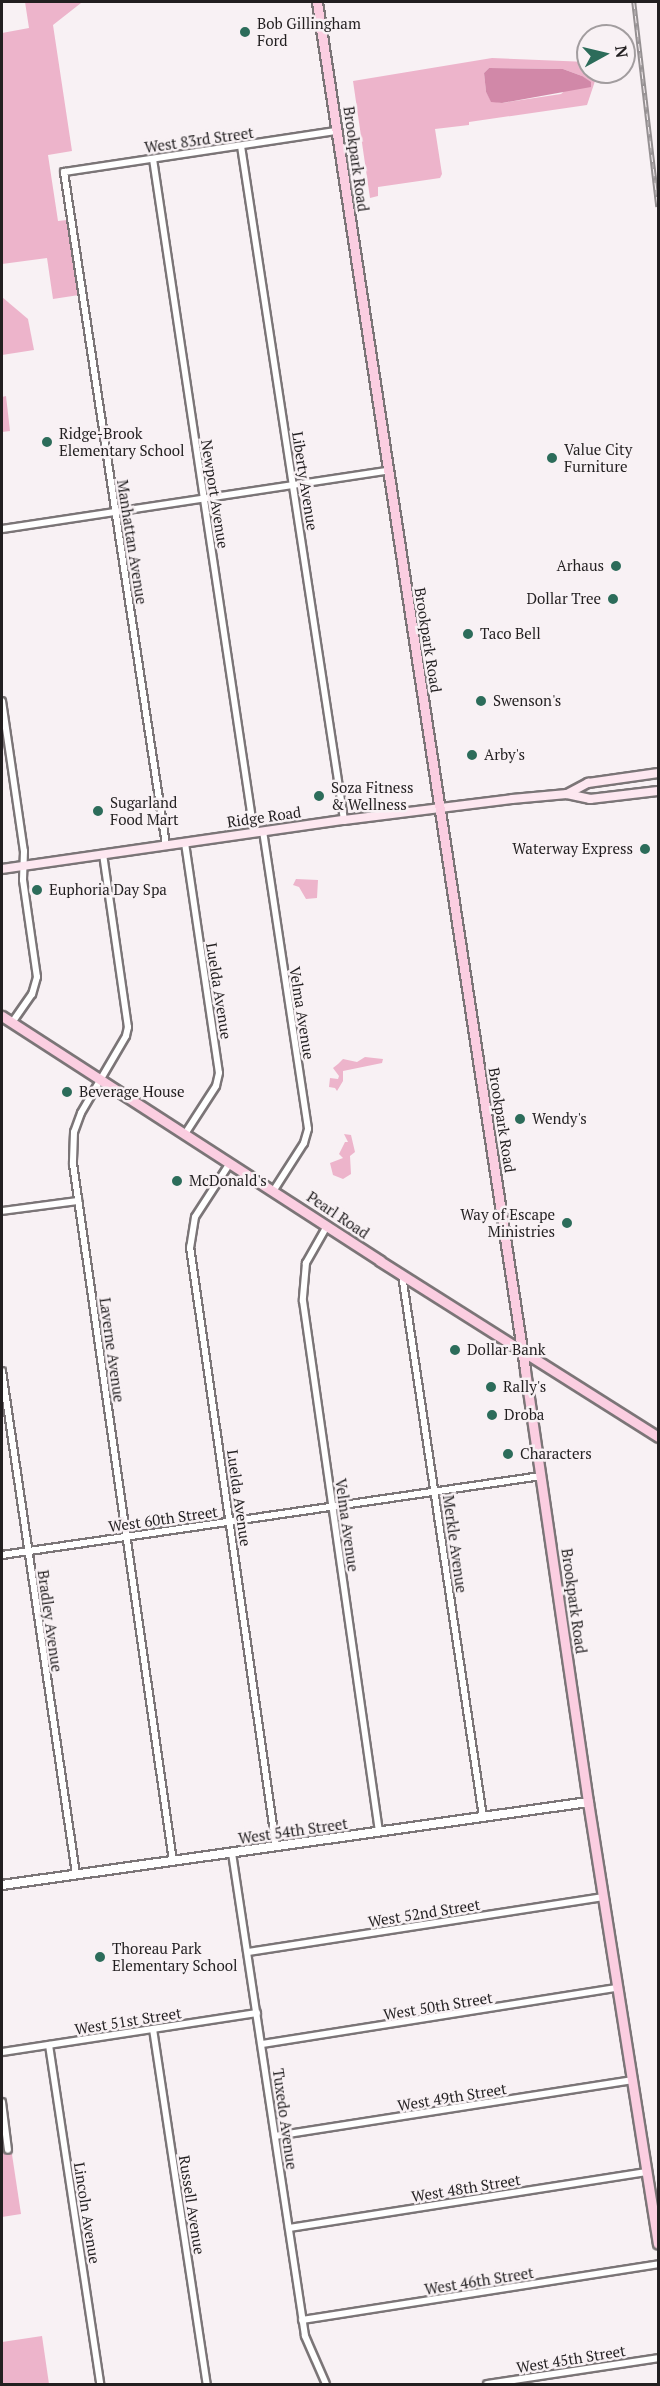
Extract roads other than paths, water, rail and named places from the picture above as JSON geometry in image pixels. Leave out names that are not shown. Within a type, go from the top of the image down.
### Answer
[{"type":"main road","name":"Brookpark Road","points":[[317,2],[541,1476],[588,1803],[658,2243]]},
{"type":"main road","name":"Ridge Road","points":[[567,794],[588,783],[658,773]]},
{"type":"main road","name":"Ridge Road","points":[[2,869],[344,820],[567,794],[590,799],[658,792]]},
{"type":"main road","name":"Pearl Road","points":[[2,1016],[100,1077],[402,1275],[658,1437]]},
{"type":"street","name":"West 83rd Street","points":[[64,172],[336,131]]},
{"type":"street","name":"Liberty Avenue","points":[[241,146],[344,820]]},
{"type":"street","name":"Newport Avenue","points":[[153,159],[258,832]]},
{"type":"street","name":"Manhattan Avenue","points":[[64,172],[166,845]]},
{"type":"street","points":[[2,529],[387,471]]},
{"type":"street","points":[[2,701],[37,981],[32,994],[12,1023]]},
{"type":"street","name":"Velma Avenue","points":[[258,832],[308,1129],[304,1143],[274,1190]]},
{"type":"street","name":"Luelda Avenue","points":[[185,843],[219,1073],[216,1086],[185,1134]]},
{"type":"street","name":"Laverne Avenue","points":[[103,854],[128,1025],[126,1036],[81,1113],[74,1132],[73,1164],[173,1861]]},
{"type":"street","name":"Luelda Avenue","points":[[230,1163],[195,1217],[190,1247],[276,1846]]},
{"type":"street","points":[[2,1211],[78,1201]]},
{"type":"street","name":"Velma Avenue","points":[[327,1226],[306,1263],[302,1288],[379,1832]]},
{"type":"street","name":"Merkle Avenue","points":[[402,1275],[483,1817]]},
{"type":"street","name":"Bradley Avenue","points":[[2,1371],[76,1874]]},
{"type":"street","name":"West 60th Street","points":[[2,1555],[541,1476]]},
{"type":"street","name":"West 54th Street","points":[[2,1885],[588,1803]]},
{"type":"street","name":"Tuxedo Avenue","points":[[232,1853],[302,2320],[313,2356],[326,2382]]},
{"type":"street","name":"West 52nd Street","points":[[248,1952],[604,1897]]},
{"type":"street","name":"West 50th Street","points":[[262,2044],[617,1988]]},
{"type":"street","name":"West 51st Street","points":[[2,2052],[257,2013]]},
{"type":"street","name":"Russell Avenue","points":[[153,2029],[207,2385]]},
{"type":"street","name":"Lincoln Avenue","points":[[49,2045],[100,2385]]},
{"type":"street","name":"West 49th Street","points":[[275,2136],[632,2080]]},
{"type":"street","points":[[2,2102],[8,2150]]},
{"type":"street","name":"West 48th Street","points":[[289,2228],[647,2172]]},
{"type":"street","name":"West 46th Street","points":[[302,2320],[658,2264]]},
{"type":"street","name":"West 45th Street","points":[[487,2385],[658,2358]]},
{"type":"street","points":[[326,2382],[335,2385]]},
{"type":"railway","points":[[634,2],[658,207]]},
{"type":"place","name":"Bob Gillingham Ford","points":[[245,32]]},
{"type":"place","name":"Ridge-Brook Elementary School","points":[[47,442]]},
{"type":"place","name":"Value City Furniture","points":[[552,458]]},
{"type":"place","name":"Arhaus","points":[[616,566]]},
{"type":"place","name":"Dollar Tree","points":[[613,599]]},
{"type":"place","name":"Taco Bell","points":[[468,634]]},
{"type":"place","name":"Swenson's","points":[[481,701]]},
{"type":"place","name":"Arby's","points":[[472,755]]},
{"type":"place","name":"Soza Fitness & Wellness","points":[[319,796]]},
{"type":"place","name":"Sugarland Food Mart","points":[[98,811]]},
{"type":"place","name":"Waterway Express","points":[[645,849]]},
{"type":"place","name":"Euphoria Day Spa","points":[[37,890]]},
{"type":"place","name":"Beverage House","points":[[67,1092]]},
{"type":"place","name":"Wendy's","points":[[520,1119]]},
{"type":"place","name":"McDonald's","points":[[177,1181]]},
{"type":"place","name":"Way of Escape Ministries","points":[[567,1223]]},
{"type":"place","name":"Dollar Bank","points":[[455,1350]]},
{"type":"place","name":"Rally's","points":[[491,1387]]},
{"type":"place","name":"Droba","points":[[492,1415]]},
{"type":"place","name":"Characters","points":[[508,1454]]},
{"type":"place","name":"Thoreau Park Elementary School","points":[[100,1957]]}]
